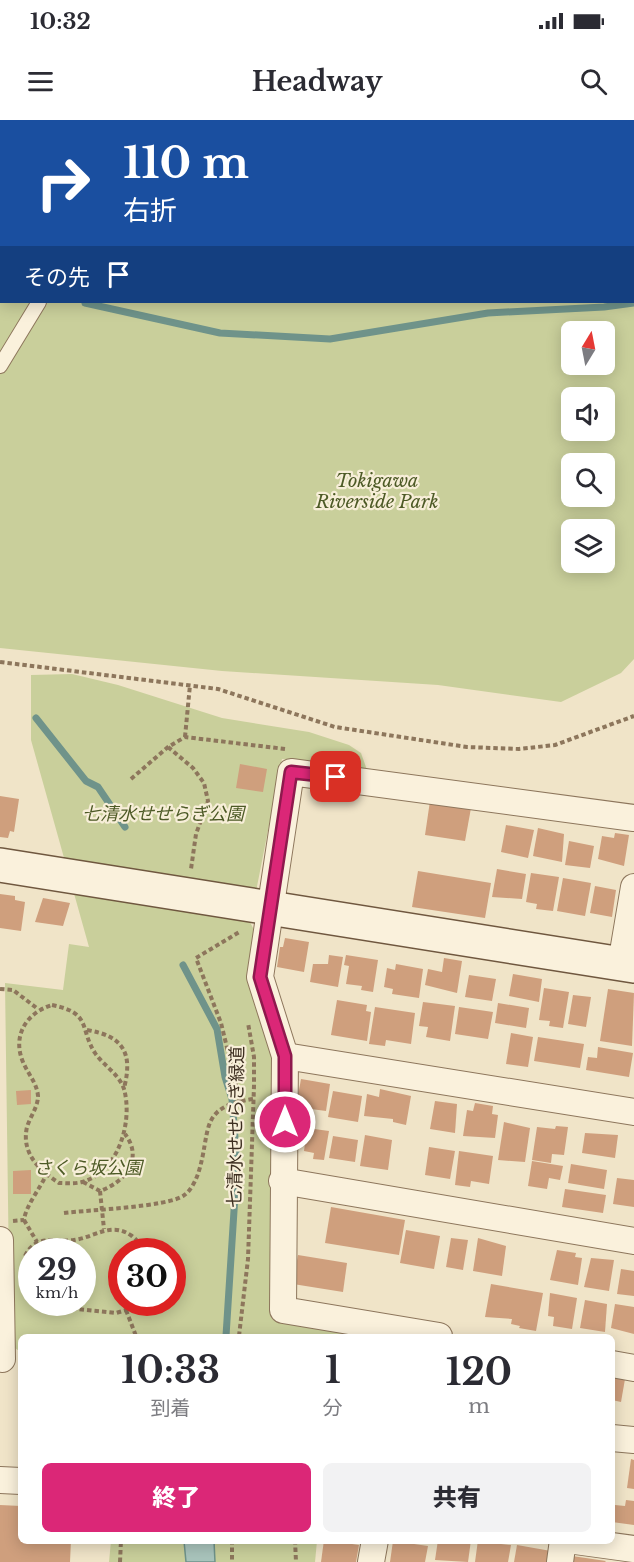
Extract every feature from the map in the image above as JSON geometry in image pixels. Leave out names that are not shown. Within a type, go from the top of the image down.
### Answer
[{"type":"street","points":[[427,1334],[283,1310],[282,1181],[285,1056],[260,977],[259,917],[291,772],[634,818]]},
{"type":"street","points":[[0,865],[259,917],[627,965],[634,887]]},
{"type":"street","points":[[285,1056],[634,1112]]},
{"type":"street","points":[[282,1181],[634,1241]]},
{"type":"street","points":[[4,1230],[8,1360]]},
{"type":"street","points":[[615,1365],[634,1368]]},
{"type":"street","points":[[615,1438],[634,1440]]},
{"type":"street","points":[[0,1480],[18,1481]]},
{"type":"street","points":[[372,1562],[374,1544]]},
{"type":"street","points":[[560,1562],[562,1544]]},
{"type":"street","points":[[597,1544],[634,1549]]},
{"type":"lane","points":[[0,366],[38,303]]},
{"type":"path","points":[[0,662],[218,689],[335,727],[466,747],[519,749],[555,745],[634,716]]},
{"type":"path","points":[[185,737],[190,686]]},
{"type":"path","points":[[131,779],[168,747],[185,737],[294,750]]},
{"type":"path","points":[[168,747],[193,768],[204,783],[208,801],[191,854],[190,879]]},
{"type":"path","points":[[246,938],[259,917]]},
{"type":"path","points":[[238,1101],[221,1023],[196,957],[259,917]]},
{"type":"path","points":[[0,989],[13,990],[38,1009]]},
{"type":"path","points":[[83,1182],[105,1167],[125,1134],[127,1106],[124,1088],[120,1080],[94,1051],[82,1020],[62,1007],[51,1005],[38,1009],[28,1017],[22,1029],[19,1044],[23,1062],[34,1081],[38,1097],[27,1127],[30,1156],[46,1175],[59,1183],[83,1182],[100,1191],[113,1186],[129,1171],[133,1153],[132,1143],[125,1134]]},
{"type":"path","name":"七清水せせらぎ緑道","points":[[239,1334],[248,1259],[253,1099],[254,1057],[247,1015]]},
{"type":"path","points":[[87,1030],[108,1035],[123,1049],[129,1068],[124,1088]]},
{"type":"path","points":[[64,1212],[163,1202],[183,1196],[195,1184],[205,1153],[208,1124],[217,1110],[228,1103],[253,1099]]},
{"type":"path","points":[[35,1238],[24,1220],[26,1210],[34,1200],[46,1175]]},
{"type":"path","points":[[100,1191],[104,1229]]},
{"type":"path","points":[[4,1230],[24,1220]]},
{"type":"path","points":[[79,1238],[104,1229],[124,1232],[132,1238]]},
{"type":"path","points":[[128,1316],[135,1334]]},
{"type":"path","points":[[120,1562],[121,1544]]},
{"type":"path","points":[[232,1544],[232,1562]]},
{"type":"path","points":[[296,1544],[296,1562]]},
{"type":"green space","name":"Tokigawa Riverside Park","points":[[0,303],[634,303],[634,659],[621,673],[561,702],[438,685],[222,671],[0,648]]},
{"type":"green space","name":"七清水せせらぎ公園","points":[[72,674],[118,685],[222,718],[309,732],[349,745],[361,753],[367,770],[282,759],[250,922],[255,932],[276,1062],[272,1319],[354,1334],[18,1334],[18,1350],[10,1345],[5,983],[63,990],[69,944],[89,947],[31,740],[31,675]]},
{"type":"green space","points":[[111,1544],[317,1544],[315,1562],[109,1562]]},
{"type":"water","points":[[184,1544],[214,1544],[215,1562],[186,1562]]},
{"type":"building","points":[[240,764],[267,769],[263,792],[236,788]]},
{"type":"building","points":[[0,796],[19,799],[14,832],[10,831],[8,838],[0,837]]},
{"type":"building","points":[[430,801],[471,808],[465,841],[425,835]]},
{"type":"building","points":[[506,825],[534,830],[528,858],[501,852]]},
{"type":"building","points":[[538,828],[564,834],[562,862],[533,856]]},
{"type":"building","points":[[615,833],[629,835],[624,866],[598,859],[602,836],[614,838]]},
{"type":"building","points":[[569,841],[594,846],[590,868],[565,865]]},
{"type":"building","points":[[497,869],[526,874],[522,899],[492,897]]},
{"type":"building","points":[[418,871],[491,883],[485,918],[412,907]]},
{"type":"building","points":[[531,873],[559,877],[553,911],[536,909],[537,904],[526,902]]},
{"type":"building","points":[[563,878],[591,883],[585,916],[557,911]]},
{"type":"building","points":[[595,886],[616,890],[612,917],[590,913]]},
{"type":"building","points":[[0,894],[15,896],[15,900],[25,902],[21,931],[0,928]]},
{"type":"building","points":[[43,898],[70,903],[63,926],[35,922]]},
{"type":"building","points":[[285,938],[309,942],[304,972],[277,967],[280,947],[283,947]]},
{"type":"building","points":[[329,955],[343,957],[338,987],[310,982],[313,964],[328,964]]},
{"type":"building","points":[[346,955],[378,960],[373,992],[361,990],[362,986],[346,984],[349,966],[344,965]]},
{"type":"building","points":[[444,958],[462,961],[457,993],[425,985],[428,969],[442,972]]},
{"type":"building","points":[[396,964],[423,969],[419,998],[392,994],[393,989],[384,987],[387,968],[395,970]]},
{"type":"building","points":[[513,974],[542,979],[539,1002],[509,996]]},
{"type":"building","points":[[469,975],[496,979],[492,1001],[465,997]]},
{"type":"building","points":[[544,988],[569,992],[563,1028],[549,1026],[550,1021],[539,1020]]},
{"type":"building","points":[[608,989],[634,993],[632,1046],[600,1041]]},
{"type":"building","points":[[573,995],[591,997],[586,1027],[568,1024]]},
{"type":"building","points":[[337,1000],[367,1005],[366,1011],[371,1012],[367,1041],[331,1035]]},
{"type":"building","points":[[423,1002],[455,1006],[450,1041],[426,1037],[428,1027],[419,1026]]},
{"type":"building","points":[[498,1003],[529,1008],[526,1028],[495,1023]]},
{"type":"building","points":[[375,1007],[415,1013],[411,1044],[386,1040],[385,1046],[369,1044]]},
{"type":"building","points":[[459,1007],[493,1012],[488,1039],[455,1034]]},
{"type":"building","points":[[511,1033],[533,1037],[528,1067],[506,1064]]},
{"type":"building","points":[[538,1037],[584,1044],[580,1068],[534,1061]]},
{"type":"building","points":[[598,1047],[633,1053],[629,1077],[586,1070],[588,1057],[597,1058]]},
{"type":"building","points":[[301,1079],[330,1084],[326,1111],[296,1107]]},
{"type":"building","points":[[380,1089],[411,1096],[406,1125],[393,1122],[393,1119],[364,1116],[367,1094],[379,1097]]},
{"type":"building","points":[[31,1090],[31,1104],[17,1105],[16,1091]]},
{"type":"building","points":[[333,1091],[362,1096],[358,1122],[328,1117]]},
{"type":"building","points":[[435,1101],[457,1104],[455,1133],[430,1129]]},
{"type":"building","points":[[475,1103],[493,1106],[492,1114],[498,1115],[495,1138],[463,1136],[467,1110],[473,1111]]},
{"type":"building","points":[[504,1122],[530,1128],[525,1162],[498,1160]]},
{"type":"building","points":[[556,1126],[568,1127],[564,1155],[552,1154],[551,1163],[532,1160],[537,1127],[555,1129]]},
{"type":"building","points":[[307,1128],[329,1131],[324,1160],[313,1159],[314,1153],[304,1151]]},
{"type":"building","points":[[585,1133],[618,1135],[615,1158],[582,1153]]},
{"type":"building","points":[[365,1135],[392,1140],[388,1170],[360,1166]]},
{"type":"building","points":[[333,1136],[358,1140],[355,1162],[329,1158]]},
{"type":"building","points":[[429,1147],[455,1151],[450,1179],[425,1175]]},
{"type":"building","points":[[459,1151],[493,1156],[489,1184],[471,1181],[470,1187],[455,1185]]},
{"type":"building","points":[[532,1161],[563,1166],[560,1180],[549,1178],[547,1189],[528,1186]]},
{"type":"building","points":[[571,1164],[607,1170],[604,1189],[568,1183]]},
{"type":"building","points":[[31,1170],[31,1194],[13,1194],[13,1171]]},
{"type":"building","points":[[617,1178],[634,1180],[634,1207],[613,1204]]},
{"type":"building","points":[[565,1189],[606,1195],[603,1213],[562,1207]]},
{"type":"building","points":[[331,1207],[405,1220],[399,1255],[325,1243]]},
{"type":"building","points":[[406,1230],[440,1236],[434,1269],[400,1263]]},
{"type":"building","points":[[451,1238],[468,1240],[463,1270],[446,1267]]},
{"type":"building","points":[[478,1238],[506,1246],[502,1276],[473,1271]]},
{"type":"building","points":[[557,1250],[576,1253],[575,1257],[582,1258],[578,1285],[550,1280]]},
{"type":"building","points":[[298,1255],[347,1263],[343,1292],[293,1284]]},
{"type":"building","points":[[591,1258],[614,1260],[609,1291],[584,1287]]},
{"type":"building","points":[[621,1269],[634,1271],[634,1296],[617,1294]]},
{"type":"building","points":[[491,1284],[543,1293],[536,1331],[511,1324],[512,1319],[485,1317]]},
{"type":"building","points":[[550,1293],[577,1298],[572,1329],[553,1326],[554,1317],[548,1316]]},
{"type":"building","points":[[585,1300],[607,1304],[605,1332],[580,1328]]},
{"type":"building","points":[[615,1304],[634,1307],[634,1334],[611,1328]]},
{"type":"building","points":[[615,1377],[625,1379],[621,1402],[615,1401]]},
{"type":"building","points":[[631,1459],[634,1460],[634,1489],[627,1488]]},
{"type":"building","points":[[626,1500],[634,1501],[634,1525],[615,1522],[615,1505],[625,1506]]},
{"type":"building","points":[[0,1505],[18,1506],[18,1544],[71,1544],[70,1562],[0,1562]]},
{"type":"building","points":[[323,1544],[359,1545],[356,1562],[321,1562]]},
{"type":"building","points":[[393,1544],[428,1546],[425,1562],[390,1562]]},
{"type":"building","points":[[437,1544],[470,1544],[468,1562],[435,1560]]},
{"type":"building","points":[[477,1544],[511,1545],[508,1562],[475,1562]]},
{"type":"building","points":[[517,1545],[551,1551],[549,1562],[514,1562]]},
{"type":"building","points":[[572,1556],[606,1561],[571,1562]]},
{"type":"waterway","points":[[85,303],[220,333],[330,339],[488,313],[604,307],[634,303]]},
{"type":"waterway","points":[[36,718],[86,781],[98,787],[125,827]]},
{"type":"waterway","points":[[183,965],[217,1029],[225,1077],[232,1099],[237,1164],[226,1334]]},
{"type":"route","points":[[285,1122],[285,1056],[260,977],[272,892],[291,772],[336,777]]},
{"type":"park label","name":"さくら坂公園","points":[[88,1168]]}]
